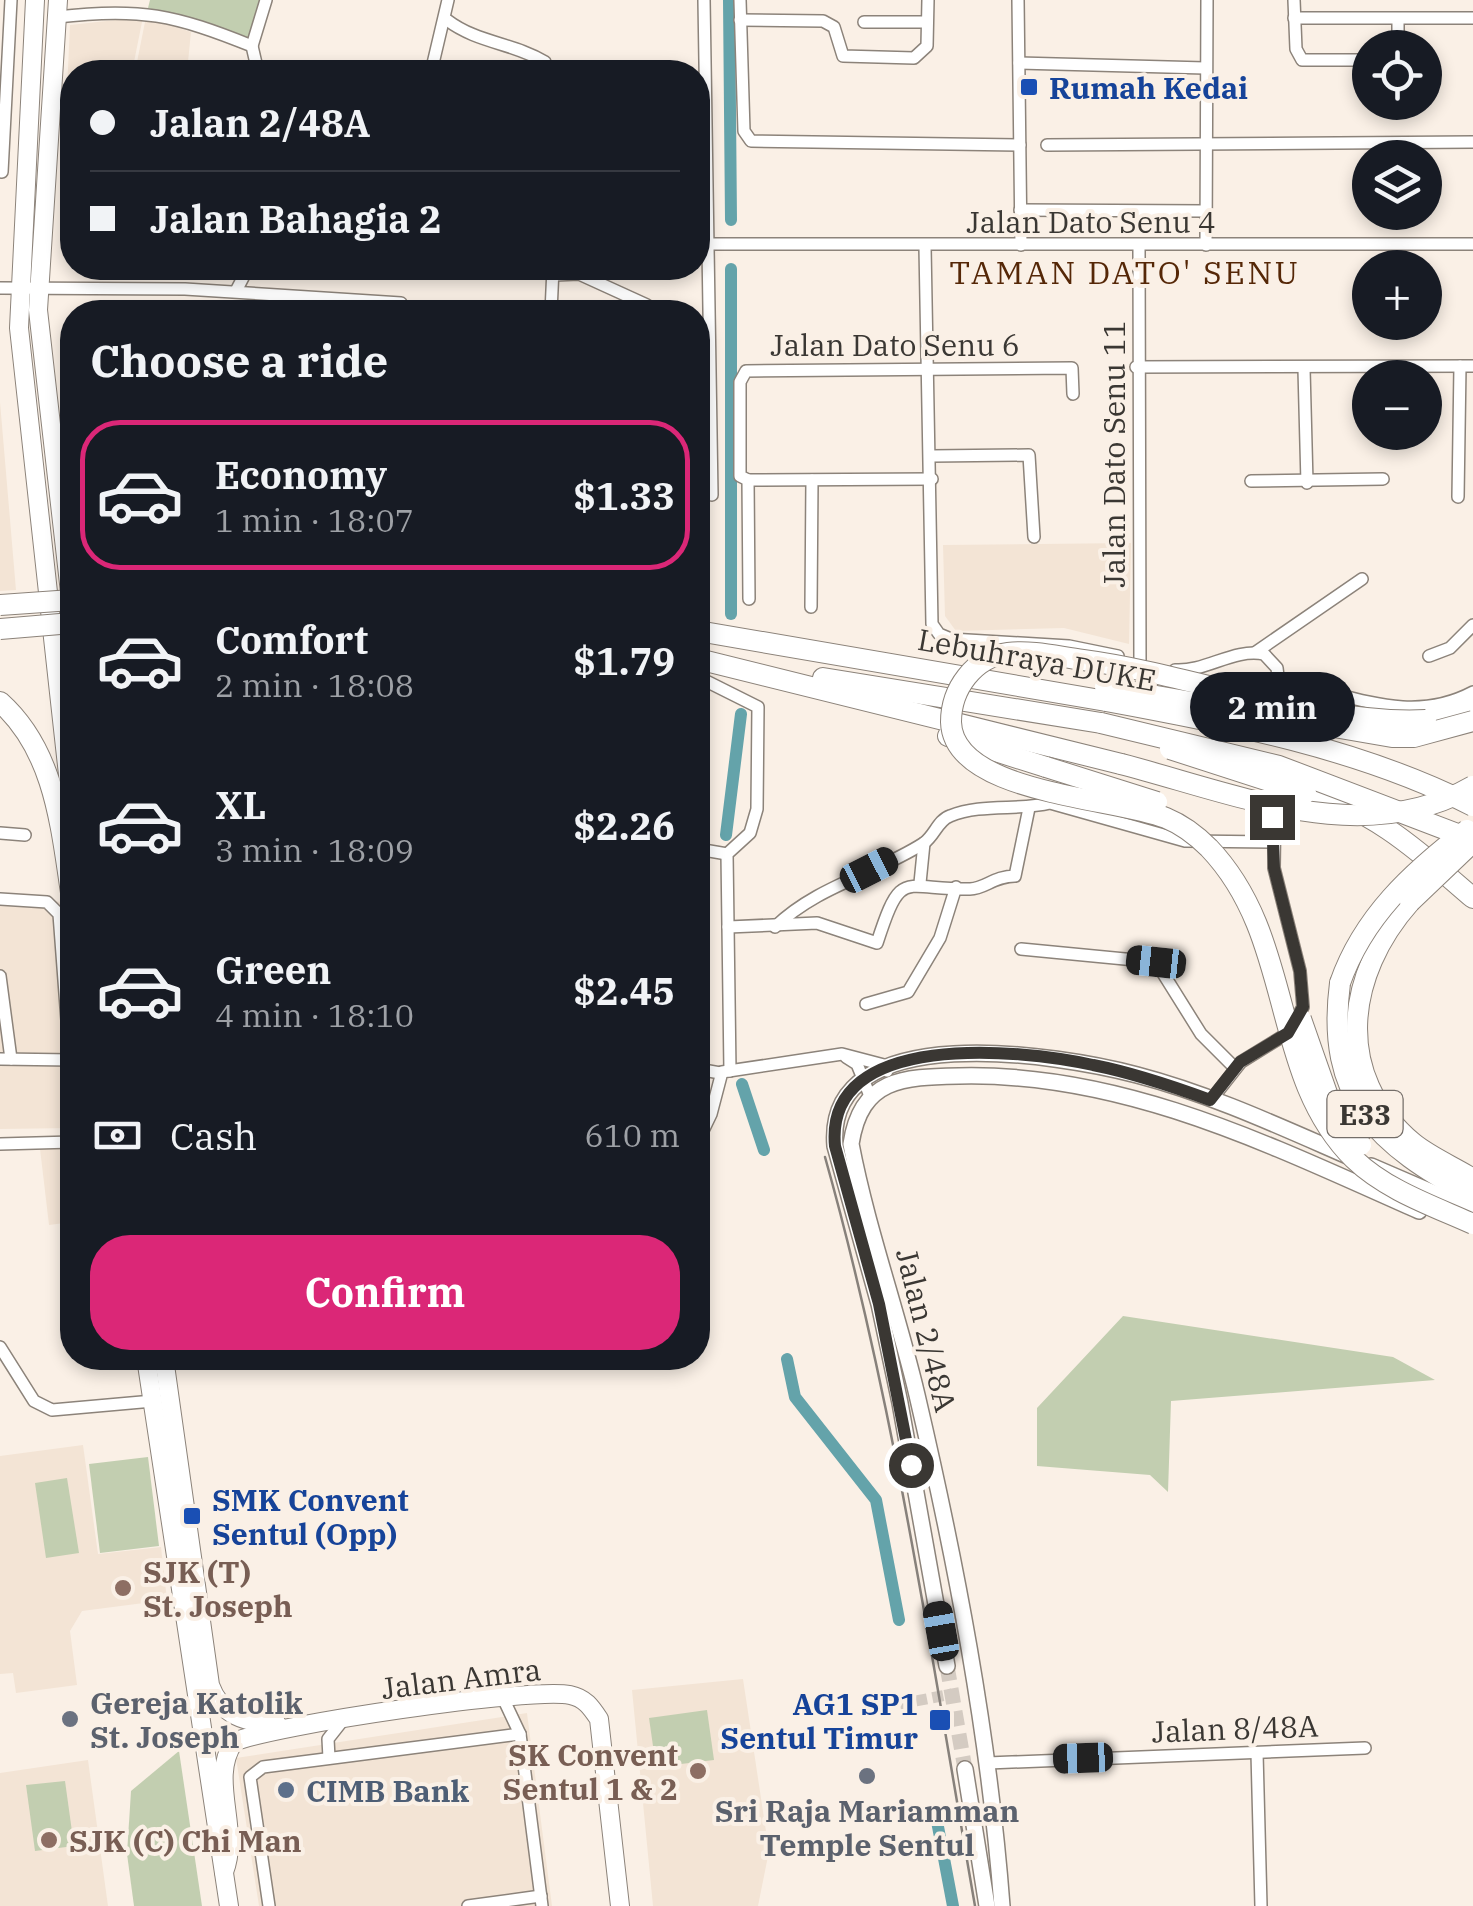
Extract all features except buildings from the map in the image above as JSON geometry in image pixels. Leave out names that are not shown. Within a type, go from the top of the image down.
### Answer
[{"type":"highway","points":[[0,605],[60,601]]},
{"type":"highway","points":[[0,629],[60,623]]},
{"type":"highway","name":"Lebuhraya DUKE","points":[[710,633],[941,674],[1105,694],[1341,754],[1407,776],[1473,806]]},
{"type":"highway","points":[[1473,706],[1426,720],[1362,717],[1111,664],[1006,653],[968,672],[954,698],[951,725],[960,750],[985,772],[1117,803],[1194,832],[1231,871],[1249,898],[1267,943],[1296,1052],[1330,1132],[1357,1161],[1407,1195],[1473,1223]]},
{"type":"highway","name":"Lebuhraya DUKE","points":[[710,672],[975,702],[1280,766],[1473,841]]},
{"type":"highway","points":[[710,674],[1121,764],[1303,810],[1362,818],[1414,812],[1473,786]]},
{"type":"highway","points":[[710,674],[1046,767],[1178,810],[1206,826],[1246,868],[1280,942],[1310,1048],[1345,1127],[1370,1156],[1413,1188],[1473,1223]]},
{"type":"highway","points":[[1105,694],[1392,737],[1414,737],[1473,721]]},
{"type":"highway","points":[[0,702],[32,738],[45,766],[60,875]]},
{"type":"highway","points":[[1105,728],[1355,809],[1473,898]]},
{"type":"highway","points":[[1473,818],[1473,826]]},
{"type":"highway","name":"E33","points":[[1473,826],[1386,902],[1353,946],[1340,983],[1335,1024],[1340,1062],[1374,1128],[1399,1153],[1473,1196]]},
{"type":"highway","points":[[1473,841],[1388,928],[1370,957],[1357,1014],[1359,1049],[1368,1082],[1388,1117],[1414,1144],[1473,1178]]},
{"type":"main road","points":[[34,0],[25,173],[10,288],[60,690]]},
{"type":"main road","points":[[57,8],[39,289],[42,366],[60,512]]},
{"type":"main road","points":[[860,1078],[884,1066],[936,1056],[995,1054],[1069,1062],[1140,1076],[1210,1100],[1473,1210]]},
{"type":"main road","points":[[870,1096],[892,1082],[990,1075],[1071,1082],[1134,1096],[1218,1124],[1473,1234]]},
{"type":"main road","name":"Jalan 2/48A","points":[[860,1078],[851,1086],[833,1127],[835,1146],[897,1387],[947,1666]]},
{"type":"main road","name":"Jalan 2/48A","points":[[870,1096],[854,1124],[854,1158],[916,1392],[988,1764],[1002,1906]]},
{"type":"main road","points":[[148,1370],[230,1906]]},
{"type":"main road","points":[[166,1370],[214,1695],[241,1720],[312,1725]]},
{"type":"main road","name":"Jalan Amra","points":[[312,1725],[503,1698],[573,1696],[589,1704],[599,1718],[620,1906]]},
{"type":"main road","points":[[224,1872],[232,1851],[223,1770],[226,1753],[234,1742],[249,1735],[312,1725]]},
{"type":"main road","points":[[965,1769],[986,1906]]},
{"type":"street","points":[[10,0],[1,172],[25,173]]},
{"type":"street","points":[[255,60],[252,46],[266,0]]},
{"type":"street","points":[[434,60],[448,0]]},
{"type":"street","points":[[703,60],[704,0]]},
{"type":"street","points":[[740,0],[744,131],[757,143],[1020,145]]},
{"type":"street","points":[[740,20],[824,21],[834,27],[843,56],[920,56],[926,46],[928,0]]},
{"type":"street","points":[[1018,0],[1021,245]]},
{"type":"street","points":[[1206,0],[1206,245]]},
{"type":"street","points":[[1294,0],[1298,55],[1308,61],[1352,60]]},
{"type":"street","points":[[57,8],[144,11],[252,46]]},
{"type":"street","points":[[1294,18],[1473,18]]},
{"type":"street","points":[[1398,19],[1398,30]]},
{"type":"street","points":[[446,20],[477,40],[542,60]]},
{"type":"street","points":[[864,22],[927,22]]},
{"type":"street","points":[[9,46],[32,47]]},
{"type":"street","points":[[1018,64],[1204,68]]},
{"type":"street","points":[[1047,145],[1473,142]]},
{"type":"street","points":[[1020,210],[1206,212]]},
{"type":"street","name":"Jalan Dato Senu 4","points":[[710,244],[1473,244]]},
{"type":"street","name":"Jalan Dato Senu 11","points":[[1139,246],[1136,367],[1140,661]]},
{"type":"street","points":[[926,247],[932,624],[939,634],[950,639],[1068,646],[1194,670],[1256,652],[1362,579]]},
{"type":"street","points":[[236,291],[242,280]]},
{"type":"street","points":[[592,280],[636,300]]},
{"type":"street","points":[[10,288],[236,291],[360,300]]},
{"type":"street","points":[[1136,367],[1466,366],[1458,498]]},
{"type":"street","name":"Jalan Dato Senu 6","points":[[749,599],[748,480],[740,476],[740,382],[746,371],[1072,368],[1073,394]]},
{"type":"street","points":[[1304,368],[1307,483]]},
{"type":"street","points":[[710,370],[712,495]]},
{"type":"street","points":[[932,456],[1029,455],[1034,537]]},
{"type":"street","points":[[748,480],[932,479]]},
{"type":"street","points":[[1251,480],[1307,483],[1384,479]]},
{"type":"street","points":[[811,607],[812,480]]},
{"type":"street","points":[[1429,656],[1450,648],[1473,625]]},
{"type":"street","points":[[1256,652],[1272,659],[1280,687],[1402,711],[1458,700],[1473,692]]},
{"type":"street","points":[[710,678],[758,707],[757,809],[750,833],[727,854],[725,1072],[710,1116]]},
{"type":"street","points":[[1210,1100],[1235,1068],[1288,1033],[1303,1007],[1303,986],[1274,868],[1276,792]]},
{"type":"street","points":[[775,927],[814,898],[924,842],[948,816],[987,808],[1029,808],[1050,803],[1073,806],[1185,842],[1273,842]]},
{"type":"street","points":[[728,927],[817,923],[876,943],[896,894],[920,884],[972,890],[998,876],[1015,876],[1029,808]]},
{"type":"street","points":[[0,833],[25,835]]},
{"type":"street","points":[[920,884],[924,842]]},
{"type":"street","points":[[710,851],[727,854]]},
{"type":"street","points":[[866,1004],[908,992],[940,938],[956,887]]},
{"type":"street","points":[[0,900],[60,904]]},
{"type":"street","points":[[1020,949],[1156,962],[1201,1034],[1235,1068]]},
{"type":"street","points":[[0,976],[6,1059],[60,1060]]},
{"type":"street","points":[[842,1054],[857,1064],[870,1096]]},
{"type":"street","points":[[710,1071],[725,1072],[842,1054],[884,1066],[892,1082]]},
{"type":"street","points":[[0,1144],[60,1142]]},
{"type":"street","points":[[0,1348],[34,1402],[52,1410],[153,1401]]},
{"type":"street","points":[[468,1906],[542,1901],[520,1734],[503,1698]]},
{"type":"street","points":[[329,1758],[328,1739],[343,1720]]},
{"type":"street","points":[[269,1906],[250,1777],[263,1767],[520,1734]]},
{"type":"street","name":"Jalan 8/48A","points":[[988,1764],[1365,1748]]},
{"type":"street","points":[[1257,1753],[1262,1906]]},
{"type":"shaded area","points":[[143,17],[134,60],[68,60],[70,25]]},
{"type":"shaded area","points":[[146,17],[191,32],[188,60],[137,60]]},
{"type":"shaded area","points":[[0,402],[16,590],[0,591]]},
{"type":"shaded area","points":[[1131,543],[1129,644],[1064,628],[956,631],[945,616],[943,545]]},
{"type":"shaded area","points":[[0,895],[60,902],[60,1128],[0,1129]]},
{"type":"shaded area","points":[[60,1146],[60,1224],[49,1225],[40,1149]]},
{"type":"shaded area","points":[[83,1445],[98,1554],[161,1547],[167,1600],[82,1611],[70,1631],[77,1685],[16,1693],[13,1673],[0,1674],[0,1456]]},
{"type":"shaded area","name":"SK Convent Sentul 1 & 2","points":[[743,1679],[769,1851],[758,1906],[653,1906],[632,1690]]},
{"type":"shaded area","points":[[527,1713],[552,1906],[259,1906],[236,1758]]},
{"type":"shaded area","name":"SJK (C) Chi Man","points":[[88,1760],[108,1906],[0,1906],[0,1773]]},
{"type":"green space","points":[[150,0],[260,0],[252,40],[148,8]]},
{"type":"green space","points":[[1123,1316],[1393,1357],[1435,1380],[1171,1401],[1168,1492],[1150,1475],[1037,1466],[1037,1408]]},
{"type":"green space","points":[[148,1457],[159,1546],[100,1553],[89,1464]]},
{"type":"green space","points":[[67,1478],[79,1553],[46,1558],[35,1483]]},
{"type":"green space","points":[[707,1710],[714,1760],[656,1767],[649,1718]]},
{"type":"green space","points":[[179,1751],[202,1906],[134,1906],[127,1854],[131,1791]]},
{"type":"green space","points":[[65,1781],[74,1846],[35,1851],[26,1785]]},
{"type":"waterway","points":[[729,0],[731,220]]},
{"type":"waterway","points":[[731,269],[731,614]]},
{"type":"waterway","points":[[726,835],[741,714]]},
{"type":"waterway","points":[[742,1084],[764,1150]]},
{"type":"waterway","points":[[787,1359],[795,1397],[876,1500],[899,1620]]},
{"type":"waterway","points":[[936,1816],[953,1906]]},
{"type":"tunnel","points":[[947,1666],[965,1769]]},
{"type":"tunnel","points":[[900,1704],[952,1694]]},
{"type":"tram line","points":[[825,1157],[891,1435],[975,1906]]},
{"type":"place","name":"Rumah Kedai","points":[[1029,87]]},
{"type":"place","name":"SMK Convent Sentul (Opp)","points":[[192,1516]]},
{"type":"place","name":"SJK (T) St. Joseph","points":[[123,1588]]},
{"type":"place","name":"Gereja Katolik St. Joseph","points":[[70,1719]]},
{"type":"place","name":"AG1 SP1 Sentul Timur","points":[[940,1720]]},
{"type":"place","name":"SK Convent Sentul 1 & 2","points":[[698,1771]]},
{"type":"place","name":"Sri Raja Mariamman Temple Sentul","points":[[867,1776]]},
{"type":"place","name":"CIMB Bank","points":[[286,1790]]},
{"type":"place","name":"SJK (C) Chi Man","points":[[49,1840]]},
{"type":"district","name":"TAMAN DATO' SENU","points":[[1125,272]]},
{"type":"route","points":[[911,1465],[879,1304],[835,1146],[833,1127],[851,1086],[884,1066],[936,1056],[995,1054],[1088,1064],[1140,1076],[1210,1100],[1240,1062],[1288,1033],[1303,1007],[1294,939],[1274,868],[1272,817]]}]
